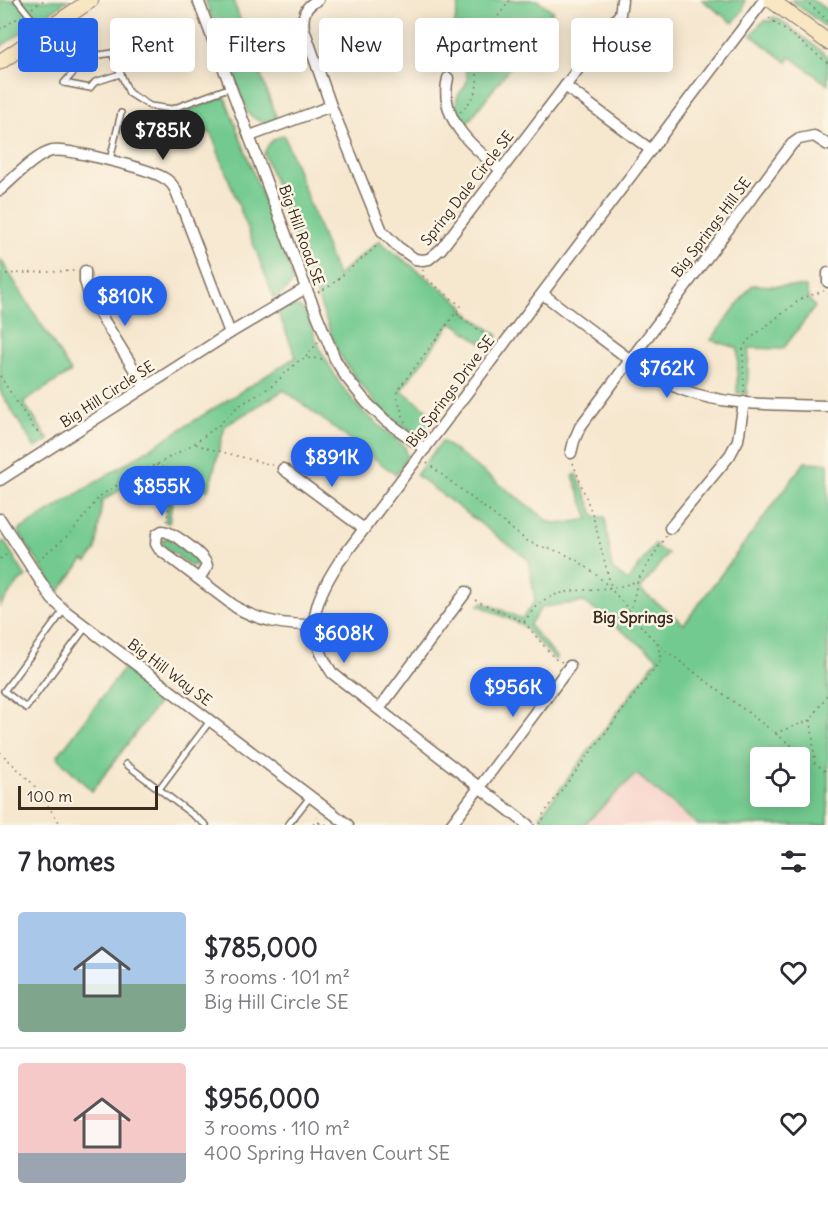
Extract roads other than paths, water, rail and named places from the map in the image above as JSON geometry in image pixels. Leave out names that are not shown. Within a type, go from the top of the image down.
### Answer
[{"type":"main road","points":[[64,18],[91,0]]},
{"type":"main road","points":[[771,0],[828,42]]},
{"type":"main road","points":[[0,62],[18,49]]},
{"type":"street","name":"Big Hill Road SE","points":[[198,0],[335,359],[366,402],[386,421],[425,449]]},
{"type":"street","name":"Spring Dale Circle SE","points":[[318,0],[310,4],[303,20],[304,29],[331,106],[382,231],[415,259],[422,260],[435,256],[441,249],[620,14],[622,0]]},
{"type":"street","name":"Big Springs Drive SE","points":[[528,825],[332,673],[317,644],[313,625],[315,608],[326,581],[764,0]]},
{"type":"street","points":[[448,78],[446,88],[452,118],[462,136],[500,169]]},
{"type":"street","points":[[565,86],[651,150]]},
{"type":"street","points":[[250,136],[331,106]]},
{"type":"street","name":"Big Springs Hill SE","points":[[630,360],[792,144],[799,139],[814,136],[828,145]]},
{"type":"street","points":[[0,190],[38,158],[52,151],[66,151],[110,161],[160,176],[172,183],[230,333]]},
{"type":"street","points":[[85,271],[85,281],[90,298],[146,387]]},
{"type":"street","points":[[828,273],[828,282]]},
{"type":"street","name":"Big Hill Circle SE","points":[[0,480],[230,333],[308,293]]},
{"type":"street","points":[[543,294],[630,360],[664,382],[684,390],[710,398],[744,402],[828,406]]},
{"type":"street","points":[[571,453],[573,441],[580,427],[630,360]]},
{"type":"street","points":[[670,528],[730,455],[741,429],[744,402]]},
{"type":"street","points":[[283,469],[364,530]]},
{"type":"street","name":"Big Hill Way SE","points":[[0,519],[52,598],[64,610],[348,825]]},
{"type":"street","points":[[199,579],[205,571],[206,561],[166,531],[157,534],[156,544],[199,579],[250,616],[274,623],[313,625]]},
{"type":"street","points":[[379,709],[466,592]]},
{"type":"street","points":[[451,825],[570,666]]},
{"type":"lane","points":[[18,0],[32,18]]},
{"type":"lane","points":[[120,74],[95,82],[90,88],[64,83],[93,51],[100,55],[112,52],[129,93],[150,106],[164,110],[179,107],[231,87]]},
{"type":"lane","points":[[110,161],[121,113]]},
{"type":"lane","points":[[64,610],[4,692],[26,708],[86,627]]},
{"type":"lane","points":[[159,789],[210,721]]},
{"type":"lane","points":[[126,764],[206,825]]},
{"type":"lane","points":[[288,825],[312,799]]},
{"type":"district","name":"Big Springs","points":[[633,617]]}]
